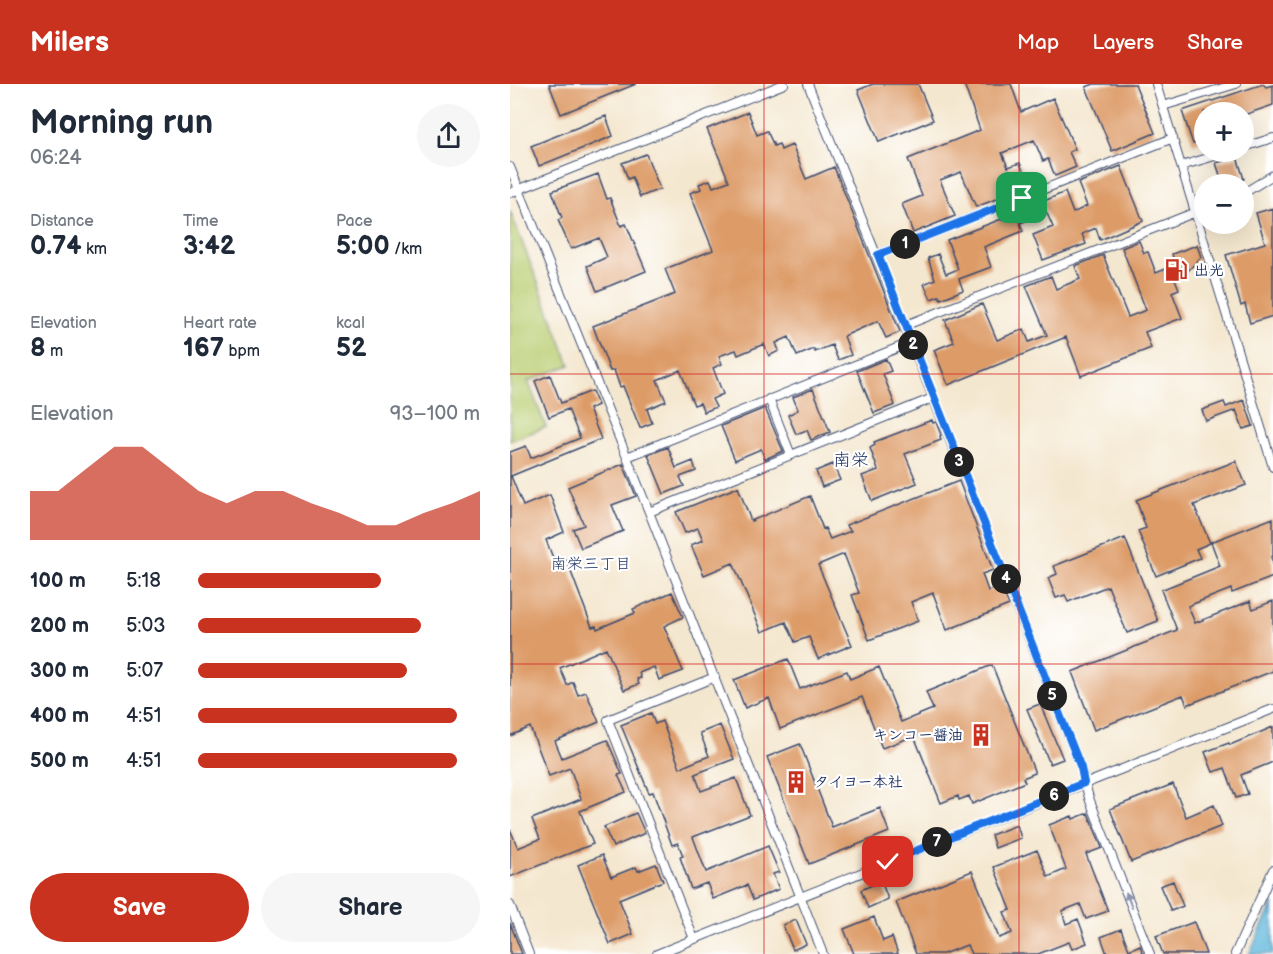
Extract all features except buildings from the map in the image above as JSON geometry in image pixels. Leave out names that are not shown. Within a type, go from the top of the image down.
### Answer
[{"type":"street","points":[[510,193],[784,84]]},
{"type":"street","points":[[808,84],[1081,768],[1084,783],[1150,954]]},
{"type":"street","points":[[1156,84],[1194,201]]},
{"type":"street","points":[[1163,106],[1236,84]]},
{"type":"street","points":[[878,255],[1173,138]]},
{"type":"street","points":[[1254,144],[1273,138]]},
{"type":"street","points":[[1181,166],[1194,162]]},
{"type":"street","points":[[510,167],[715,677],[823,954]]},
{"type":"street","points":[[1254,187],[1273,175]]},
{"type":"street","points":[[906,325],[1194,219]]},
{"type":"street","points":[[1205,234],[1273,467]]},
{"type":"street","points":[[627,457],[912,342]]},
{"type":"street","points":[[649,512],[933,398]]},
{"type":"street","points":[[769,399],[791,456]]},
{"type":"street","points":[[694,939],[608,720],[715,677]]},
{"type":"street","points":[[657,954],[1273,709]]},
{"type":"street","points":[[1235,954],[1273,870]]},
{"type":"street","points":[[510,905],[529,954]]},
{"type":"green space","points":[[510,211],[570,365],[528,381],[546,427],[510,441]]},
{"type":"water","points":[[1273,903],[1273,954],[1249,954]]},
{"type":"place","name":"出光","points":[[1176,270]]},
{"type":"place","name":"キンコー醤油","points":[[981,735]]},
{"type":"place","name":"タイヨー本社","points":[[796,782]]},
{"type":"district","name":"南栄","points":[[851,460]]},
{"type":"district","name":"南栄三丁目","points":[[591,563]]},
{"type":"route","points":[[888,862],[1084,783],[1081,768],[878,255],[1022,198]]}]
